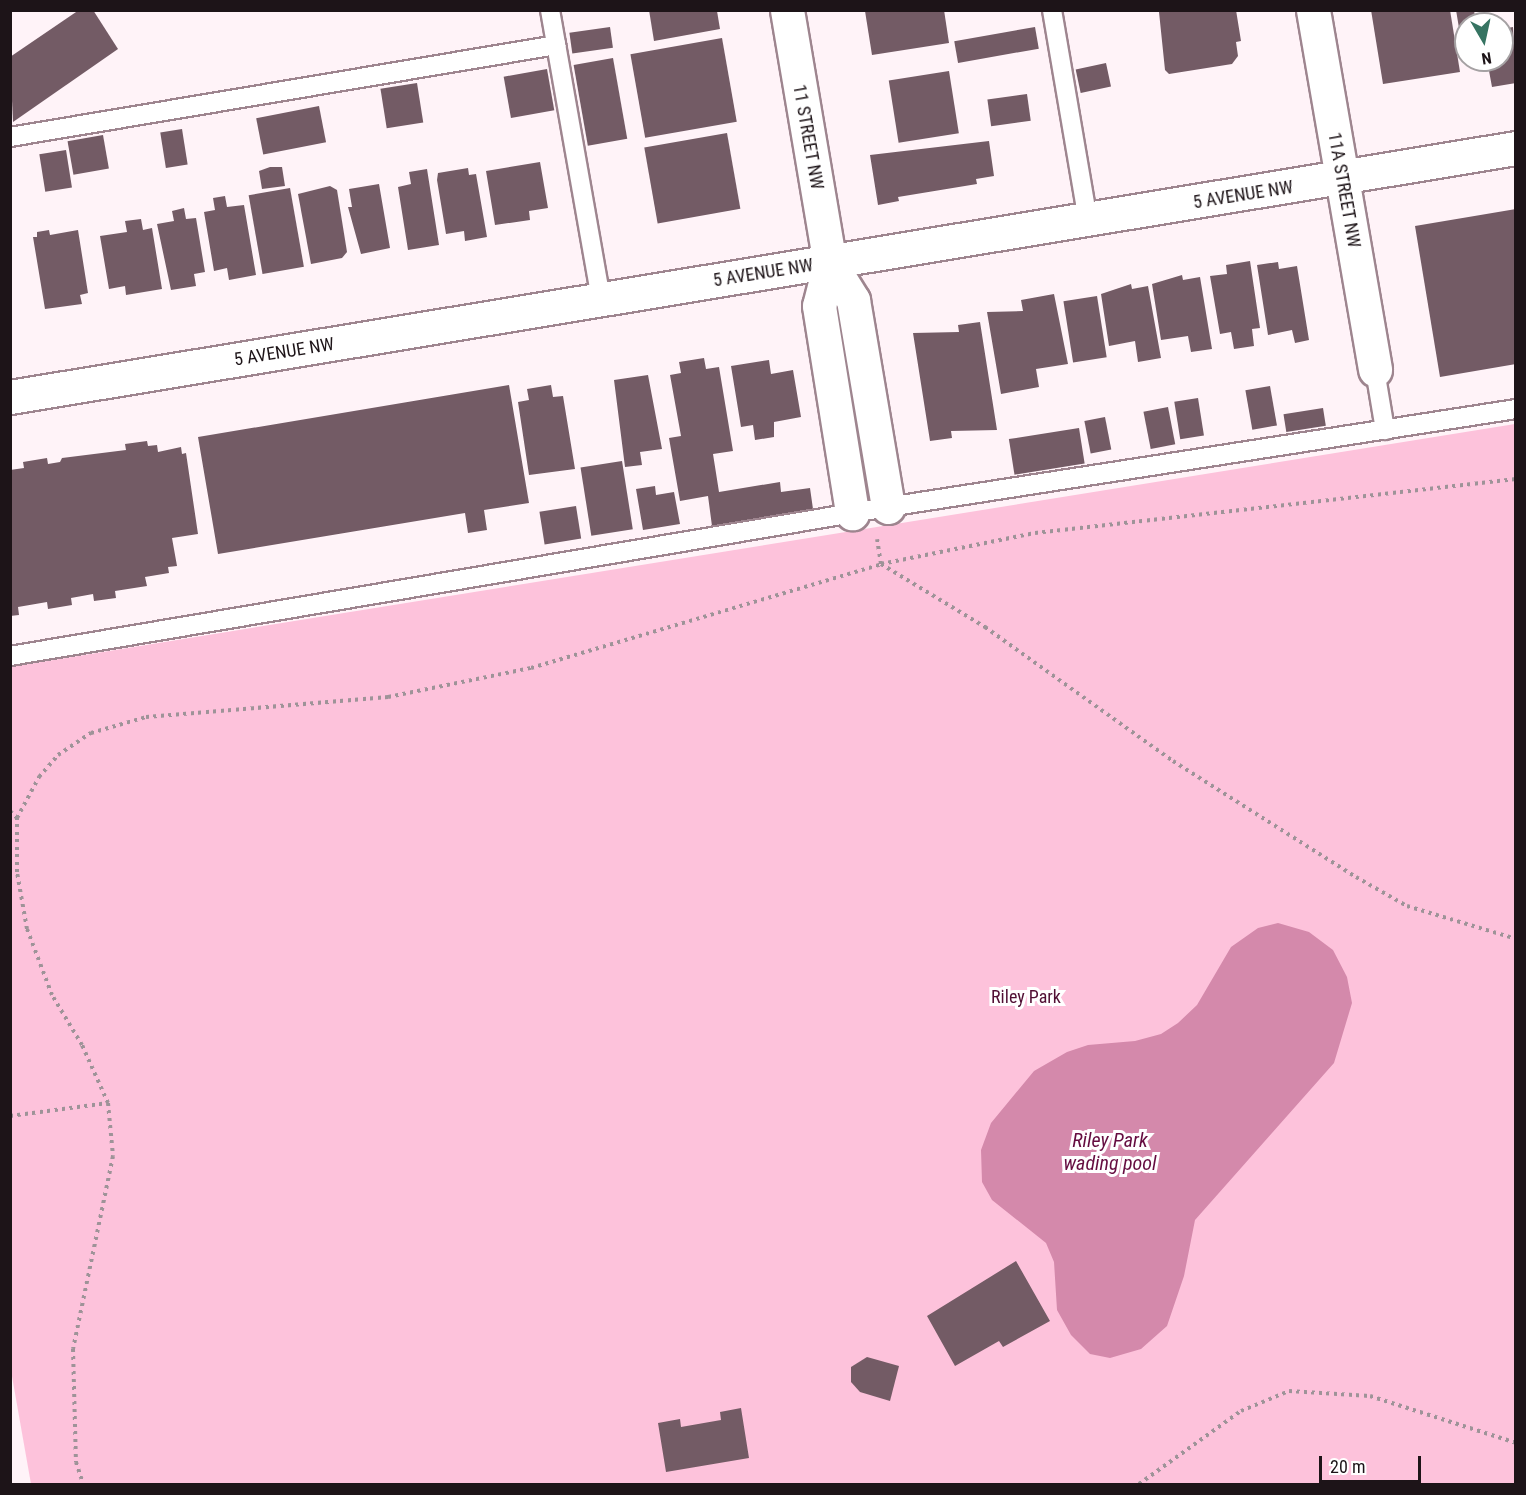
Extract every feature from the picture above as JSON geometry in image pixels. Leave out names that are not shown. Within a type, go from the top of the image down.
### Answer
[{"type":"street","name":"11 STREET NW","points":[[787,10],[830,263],[853,300],[871,510]]},
{"type":"street","name":"11A STREET NW","points":[[1313,10],[1374,370]]},
{"type":"street","name":"5 AVENUE NW","points":[[10,397],[1515,148]]},
{"type":"lane","points":[[550,10],[602,300]]},
{"type":"lane","points":[[1052,10],[1088,220]]},
{"type":"lane","points":[[10,136],[556,45]]},
{"type":"lane","points":[[1374,370],[1385,430]]},
{"type":"lane","points":[[10,656],[871,510],[1515,410]]},
{"type":"path","points":[[83,1485],[76,1462],[73,1349],[113,1156],[108,1103],[82,1045],[52,995],[27,930],[17,872],[17,818],[39,777],[58,755],[91,733],[135,720],[257,705],[388,697],[443,689],[551,662],[881,564],[1035,534],[1515,479]]},
{"type":"path","points":[[871,510],[881,564],[985,627],[1173,761],[1356,878],[1407,906],[1515,939]]},
{"type":"path","points":[[10,811],[17,818]]},
{"type":"path","points":[[10,1116],[108,1103]]},
{"type":"path","points":[[1139,1485],[1241,1410],[1289,1391],[1370,1396],[1515,1443]]},
{"type":"green space","name":"Riley Park","points":[[1515,424],[1515,1484],[31,1484],[10,1365],[10,667]]},
{"type":"water","name":"Riley Park wading pool","points":[[1278,923],[1309,932],[1333,950],[1347,977],[1352,1003],[1334,1063],[1195,1220],[1184,1276],[1167,1326],[1141,1349],[1110,1358],[1090,1354],[1071,1335],[1057,1310],[1054,1262],[1046,1243],[992,1200],[982,1182],[981,1150],[991,1123],[1034,1071],[1067,1052],[1088,1045],[1135,1041],[1161,1034],[1178,1023],[1197,1005],[1231,947],[1258,928]]},
{"type":"building","points":[[79,10],[93,10],[118,49],[13,122],[10,57]]},
{"type":"building","points":[[649,10],[717,11],[720,29],[654,41]]},
{"type":"building","points":[[944,10],[949,43],[872,55],[865,11]]},
{"type":"building","points":[[1236,10],[1241,41],[1236,42],[1238,56],[1232,64],[1169,74],[1165,70],[1159,12]]},
{"type":"building","points":[[1371,10],[1450,10],[1454,35],[1454,72],[1460,72],[1383,84]]},
{"type":"building","points":[[1456,10],[1474,10],[1474,12],[1456,12]]},
{"type":"building","points":[[610,27],[613,48],[572,54],[569,33]]},
{"type":"building","points":[[1035,27],[1039,49],[958,63],[954,41]]},
{"type":"building","points":[[722,38],[737,122],[645,138],[630,54]]},
{"type":"building","points":[[1514,46],[1516,83],[1492,87],[1489,72],[1514,72]]},
{"type":"building","points":[[613,58],[627,139],[588,146],[574,65]]},
{"type":"building","points":[[1106,63],[1111,86],[1081,93],[1076,69]]},
{"type":"building","points":[[547,69],[554,110],[511,118],[504,77]]},
{"type":"building","points":[[949,71],[959,133],[899,143],[889,81]]},
{"type":"building","points":[[417,83],[423,123],[387,128],[380,89]]},
{"type":"building","points":[[1027,94],[1031,121],[991,126],[987,100]]},
{"type":"building","points":[[319,106],[326,142],[263,155],[256,118]]},
{"type":"building","points":[[182,129],[188,165],[166,168],[160,132]]},
{"type":"building","points":[[727,133],[740,209],[658,223],[644,148]]},
{"type":"building","points":[[103,135],[109,168],[73,175],[68,141]]},
{"type":"building","points":[[989,141],[994,176],[976,179],[977,184],[898,197],[899,201],[878,205],[870,155]]},
{"type":"building","points":[[66,150],[72,188],[45,192],[39,154]]},
{"type":"building","points":[[540,162],[548,208],[529,211],[530,220],[495,225],[486,171]]},
{"type":"building","points":[[270,167],[282,167],[285,186],[262,189],[259,171]]},
{"type":"building","points":[[468,168],[469,175],[476,174],[487,237],[465,241],[464,231],[446,234],[437,180],[438,173]]},
{"type":"building","points":[[427,169],[439,245],[408,250],[398,187],[411,184],[409,172]]},
{"type":"building","points":[[379,184],[390,248],[361,254],[348,207],[352,207],[349,189]]},
{"type":"building","points":[[330,186],[337,190],[347,252],[342,258],[311,264],[298,194]]},
{"type":"building","points":[[290,188],[304,267],[263,274],[249,195]]},
{"type":"building","points":[[225,196],[227,207],[244,205],[256,275],[229,280],[227,268],[214,271],[204,212],[215,210],[213,198]]},
{"type":"building","points":[[184,208],[186,219],[196,218],[205,272],[194,274],[196,286],[171,290],[157,224],[174,221],[172,211]]},
{"type":"building","points":[[1516,209],[1516,364],[1440,377],[1415,226]]},
{"type":"building","points":[[141,219],[143,230],[152,228],[162,289],[126,295],[125,286],[109,289],[100,236],[127,232],[125,221]]},
{"type":"building","points":[[49,230],[50,235],[78,230],[88,293],[80,295],[82,304],[45,309],[33,237],[37,237],[37,232]]},
{"type":"building","points":[[1250,261],[1260,328],[1252,329],[1254,346],[1234,349],[1231,332],[1220,334],[1210,276],[1227,274],[1226,265]]},
{"type":"building","points":[[1278,262],[1279,269],[1297,266],[1309,340],[1295,343],[1292,330],[1268,335],[1257,265]]},
{"type":"building","points":[[1182,275],[1183,280],[1200,277],[1212,349],[1191,352],[1188,336],[1161,340],[1152,284]]},
{"type":"building","points":[[1131,284],[1132,289],[1148,286],[1161,358],[1138,362],[1135,341],[1109,346],[1101,294]]},
{"type":"building","points":[[1054,294],[1068,364],[1036,369],[1039,387],[1001,394],[987,312],[1023,311],[1021,300]]},
{"type":"building","points":[[1097,296],[1107,357],[1073,363],[1063,301]]},
{"type":"building","points":[[980,322],[997,430],[951,431],[952,438],[930,441],[913,333],[959,332],[958,325]]},
{"type":"building","points":[[704,358],[706,369],[719,367],[733,451],[713,454],[719,492],[780,482],[781,492],[810,488],[813,509],[712,526],[708,496],[680,501],[669,438],[681,436],[670,375],[681,373],[679,362]]},
{"type":"building","points":[[769,360],[771,374],[793,370],[801,417],[774,422],[774,437],[755,440],[753,425],[741,427],[731,366]]},
{"type":"building","points":[[648,375],[662,449],[640,452],[642,465],[625,467],[614,380]]},
{"type":"building","points":[[509,385],[529,503],[484,510],[487,530],[468,533],[465,513],[218,554],[198,437]]},
{"type":"building","points":[[551,385],[553,397],[563,396],[575,469],[529,475],[518,402],[529,400],[527,389]]},
{"type":"building","points":[[1270,386],[1277,425],[1252,430],[1245,390]]},
{"type":"building","points":[[1198,398],[1204,436],[1180,439],[1174,402]]},
{"type":"building","points":[[1168,407],[1175,444],[1151,449],[1143,412]]},
{"type":"building","points":[[1323,408],[1326,426],[1286,432],[1283,414]]},
{"type":"building","points":[[1105,417],[1111,449],[1091,453],[1084,421]]},
{"type":"building","points":[[1079,428],[1085,464],[1015,475],[1009,439]]},
{"type":"building","points":[[147,441],[148,446],[157,445],[158,452],[181,447],[182,454],[186,453],[198,534],[172,538],[177,566],[168,567],[169,573],[145,577],[147,586],[115,591],[116,598],[94,601],[93,594],[71,598],[72,605],[48,609],[47,602],[18,607],[19,615],[10,616],[10,470],[24,468],[23,462],[47,458],[48,464],[60,462],[62,458],[126,450],[125,444]]},
{"type":"building","points":[[622,461],[633,529],[591,536],[581,468]]},
{"type":"building","points":[[655,486],[656,495],[674,492],[680,524],[643,530],[636,489]]},
{"type":"building","points":[[576,506],[581,539],[545,544],[539,512]]},
{"type":"building","points":[[1016,1261],[1050,1321],[1003,1347],[999,1341],[955,1366],[927,1316]]},
{"type":"building","points":[[867,1357],[899,1366],[890,1401],[860,1392],[851,1382],[851,1367]]},
{"type":"building","points":[[741,1408],[749,1458],[666,1472],[658,1423],[680,1419],[681,1427],[721,1420],[720,1412]]}]
